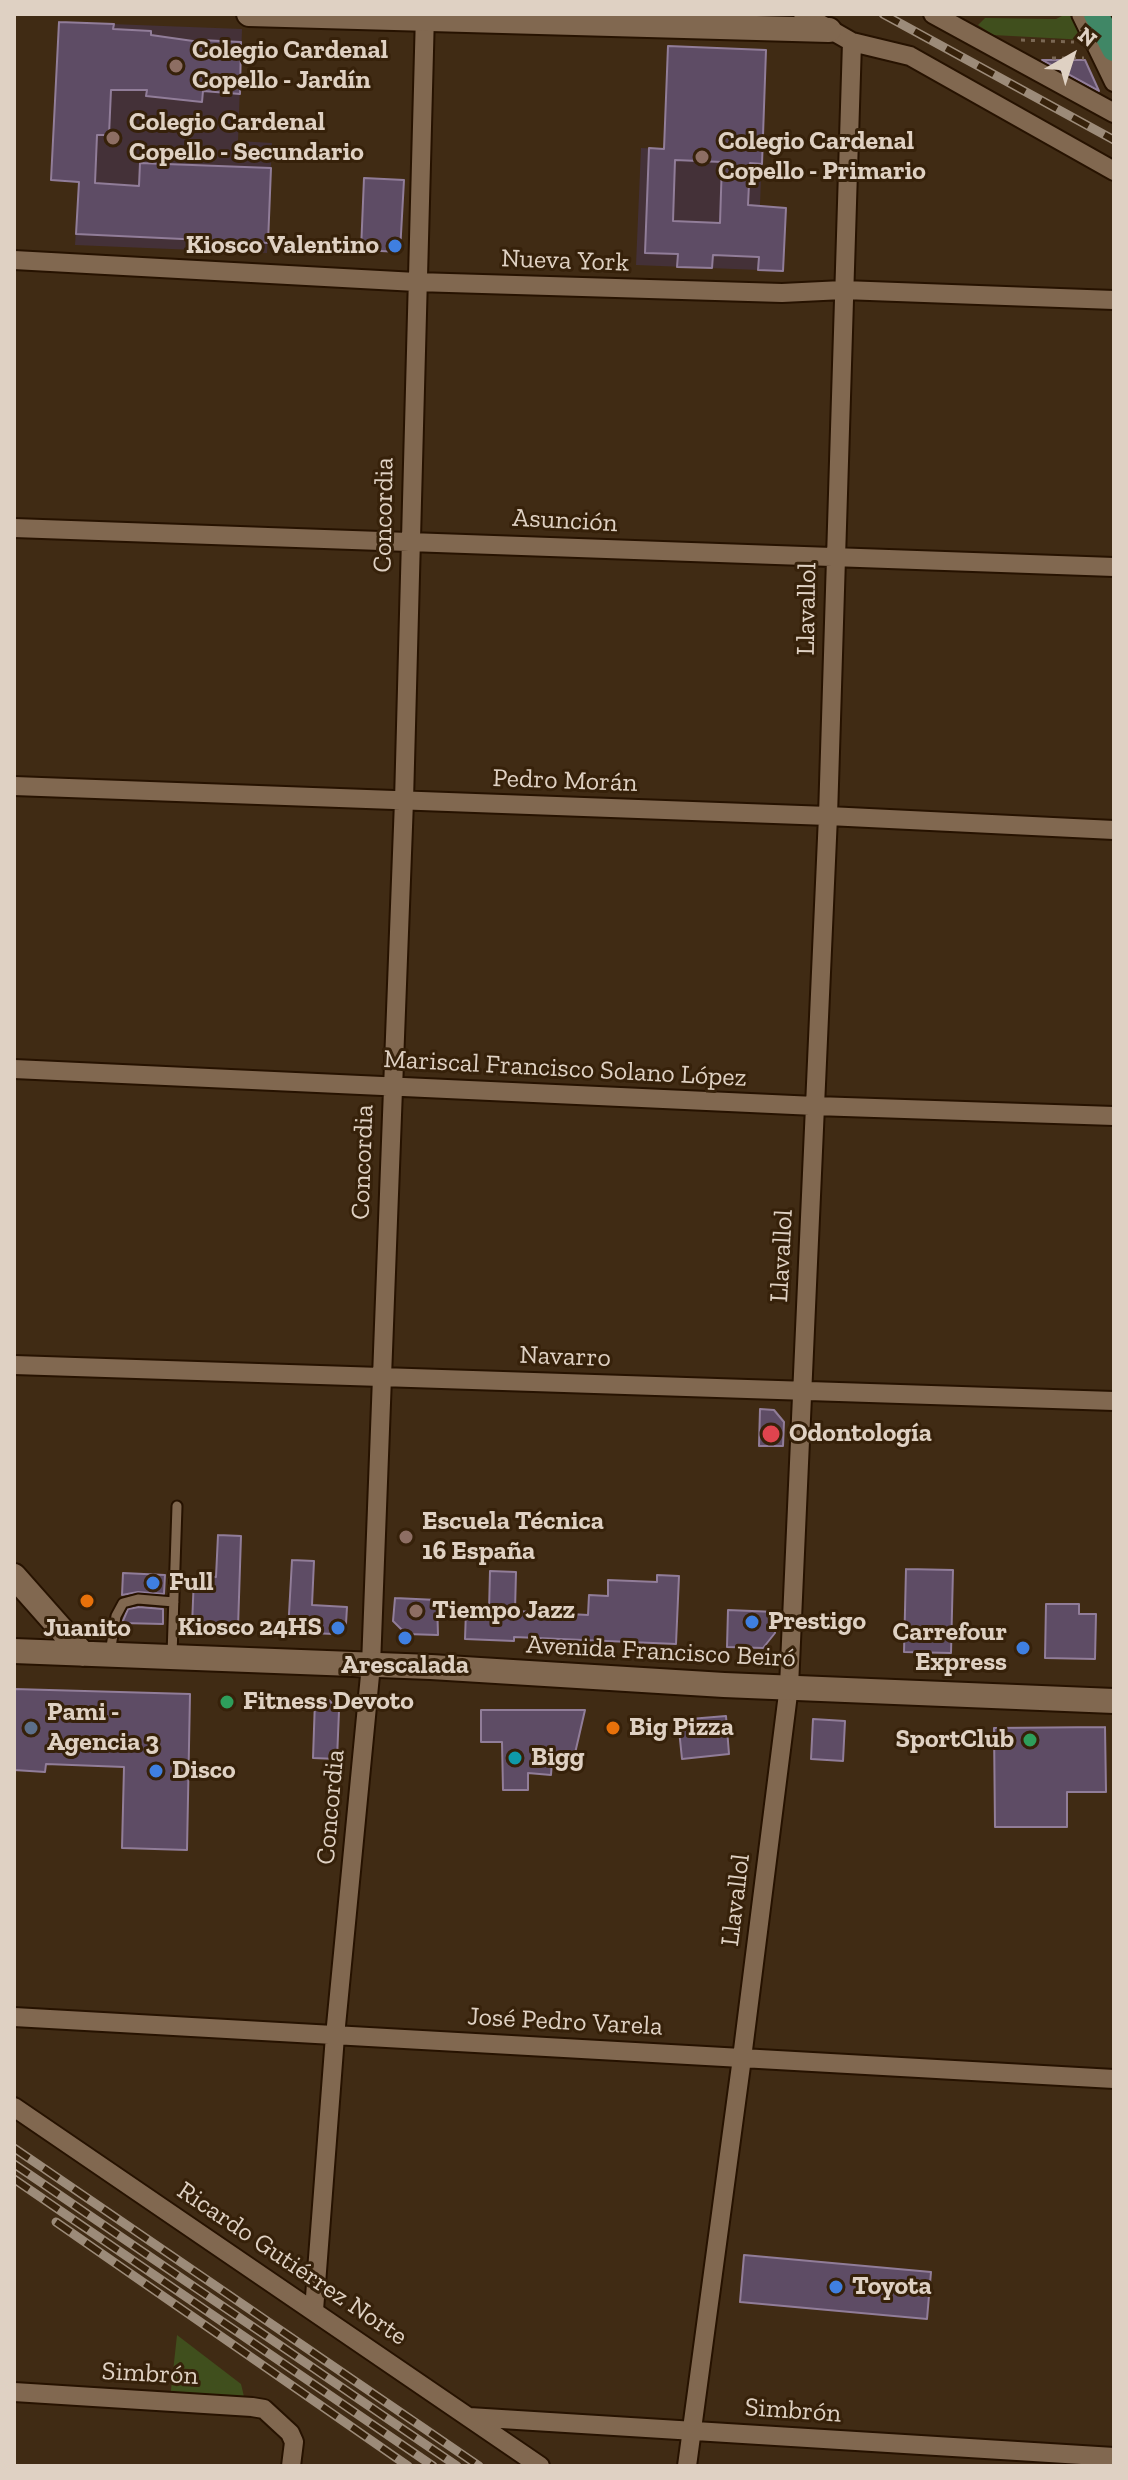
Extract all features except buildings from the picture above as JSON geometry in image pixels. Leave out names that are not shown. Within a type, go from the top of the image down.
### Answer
[{"type":"main road","points":[[249,14],[829,30]]},
{"type":"main road","points":[[1096,14],[1098,50]]},
{"type":"main road","points":[[14,1576],[83,1654]]},
{"type":"main road","name":"Avenida Francisco Beiró","points":[[14,1651],[1114,1701]]},
{"type":"street","points":[[803,14],[852,42],[910,56],[1114,171]]},
{"type":"street","points":[[933,14],[1114,113]]},
{"type":"street","points":[[1081,14],[1114,82]]},
{"type":"street","name":"Concordia","points":[[314,2310],[335,2036],[371,1665],[404,801],[425,17]]},
{"type":"street","name":"Llavallol","points":[[687,2466],[789,1686],[828,816],[852,42]]},
{"type":"street","name":"Nueva York","points":[[14,260],[416,282],[782,293],[843,290],[1114,300]]},
{"type":"street","name":"Asunción","points":[[14,528],[1114,567]]},
{"type":"street","name":"Pedro Morán","points":[[14,786],[828,816],[1114,830]]},
{"type":"street","name":"Mariscal Francisco Solano López","points":[[14,1069],[815,1106],[1114,1116]]},
{"type":"street","name":"Navarro","points":[[14,1365],[1114,1401]]},
{"type":"street","name":"José Pedro Varela","points":[[14,2017],[1114,2079]]},
{"type":"street","name":"Ricardo Gutiérrez Norte","points":[[14,2107],[540,2466]]},
{"type":"street","name":"Simbrón","points":[[14,2392],[264,2409],[290,2433],[294,2442],[291,2466]]},
{"type":"street","name":"Simbrón","points":[[469,2417],[1114,2457]]},
{"type":"lane","points":[[172,1657],[177,1506]]},
{"type":"lane","points":[[109,1655],[116,1616],[123,1603],[138,1599],[174,1602]]},
{"type":"path","points":[[1015,39],[1098,50]]},
{"type":"path","points":[[1042,58],[1098,50]]},
{"type":"shaded area","name":"Colegio Cardenal Copello - Secundario","points":[[59,22],[242,29],[238,141],[272,143],[267,253],[75,245],[79,183],[51,180]]},
{"type":"shaded area","name":"Colegio Cardenal Copello - Primario","points":[[668,46],[766,50],[760,205],[786,208],[783,271],[636,265],[641,148],[664,149]]},
{"type":"green space","points":[[1073,14],[1086,40],[993,35],[978,25],[985,18],[1056,19]]},
{"type":"green space","points":[[177,2335],[241,2384],[246,2405],[170,2399]]},
{"type":"railway","points":[[883,14],[1114,140]]},
{"type":"railway","points":[[14,2148],[479,2466]]},
{"type":"railway","points":[[14,2164],[457,2466]]},
{"type":"railway","points":[[14,2179],[433,2466]]},
{"type":"railway","points":[[56,2222],[408,2466]]},
{"type":"place","name":"Colegio Cardenal Copello - Jardín","points":[[176,66]]},
{"type":"place","name":"Colegio Cardenal Copello - Secundario","points":[[113,138]]},
{"type":"place","name":"Colegio Cardenal Copello - Primario","points":[[702,157]]},
{"type":"place","name":"Kiosco Valentino","points":[[395,246]]},
{"type":"place","name":"Odontología","points":[[771,1434]]},
{"type":"place","name":"Escuela Técnica 16 España","points":[[406,1537]]},
{"type":"place","name":"Full","points":[[153,1583]]},
{"type":"place","name":"Juanito","points":[[87,1601]]},
{"type":"place","name":"Tiempo Jazz","points":[[416,1611]]},
{"type":"place","name":"Prestigo","points":[[752,1622]]},
{"type":"place","name":"Kiosco 24HS","points":[[338,1628]]},
{"type":"place","name":"Arescalada","points":[[405,1638]]},
{"type":"place","name":"Carrefour Express","points":[[1023,1648]]},
{"type":"place","name":"Fitness Devoto","points":[[227,1702]]},
{"type":"place","name":"Pami - Agencia 3","points":[[31,1728]]},
{"type":"place","name":"Big Pizza","points":[[613,1728]]},
{"type":"place","name":"SportClub","points":[[1030,1740]]},
{"type":"place","name":"Bigg","points":[[515,1758]]},
{"type":"place","name":"Disco","points":[[156,1771]]},
{"type":"place","name":"Toyota","points":[[836,2287]]}]
